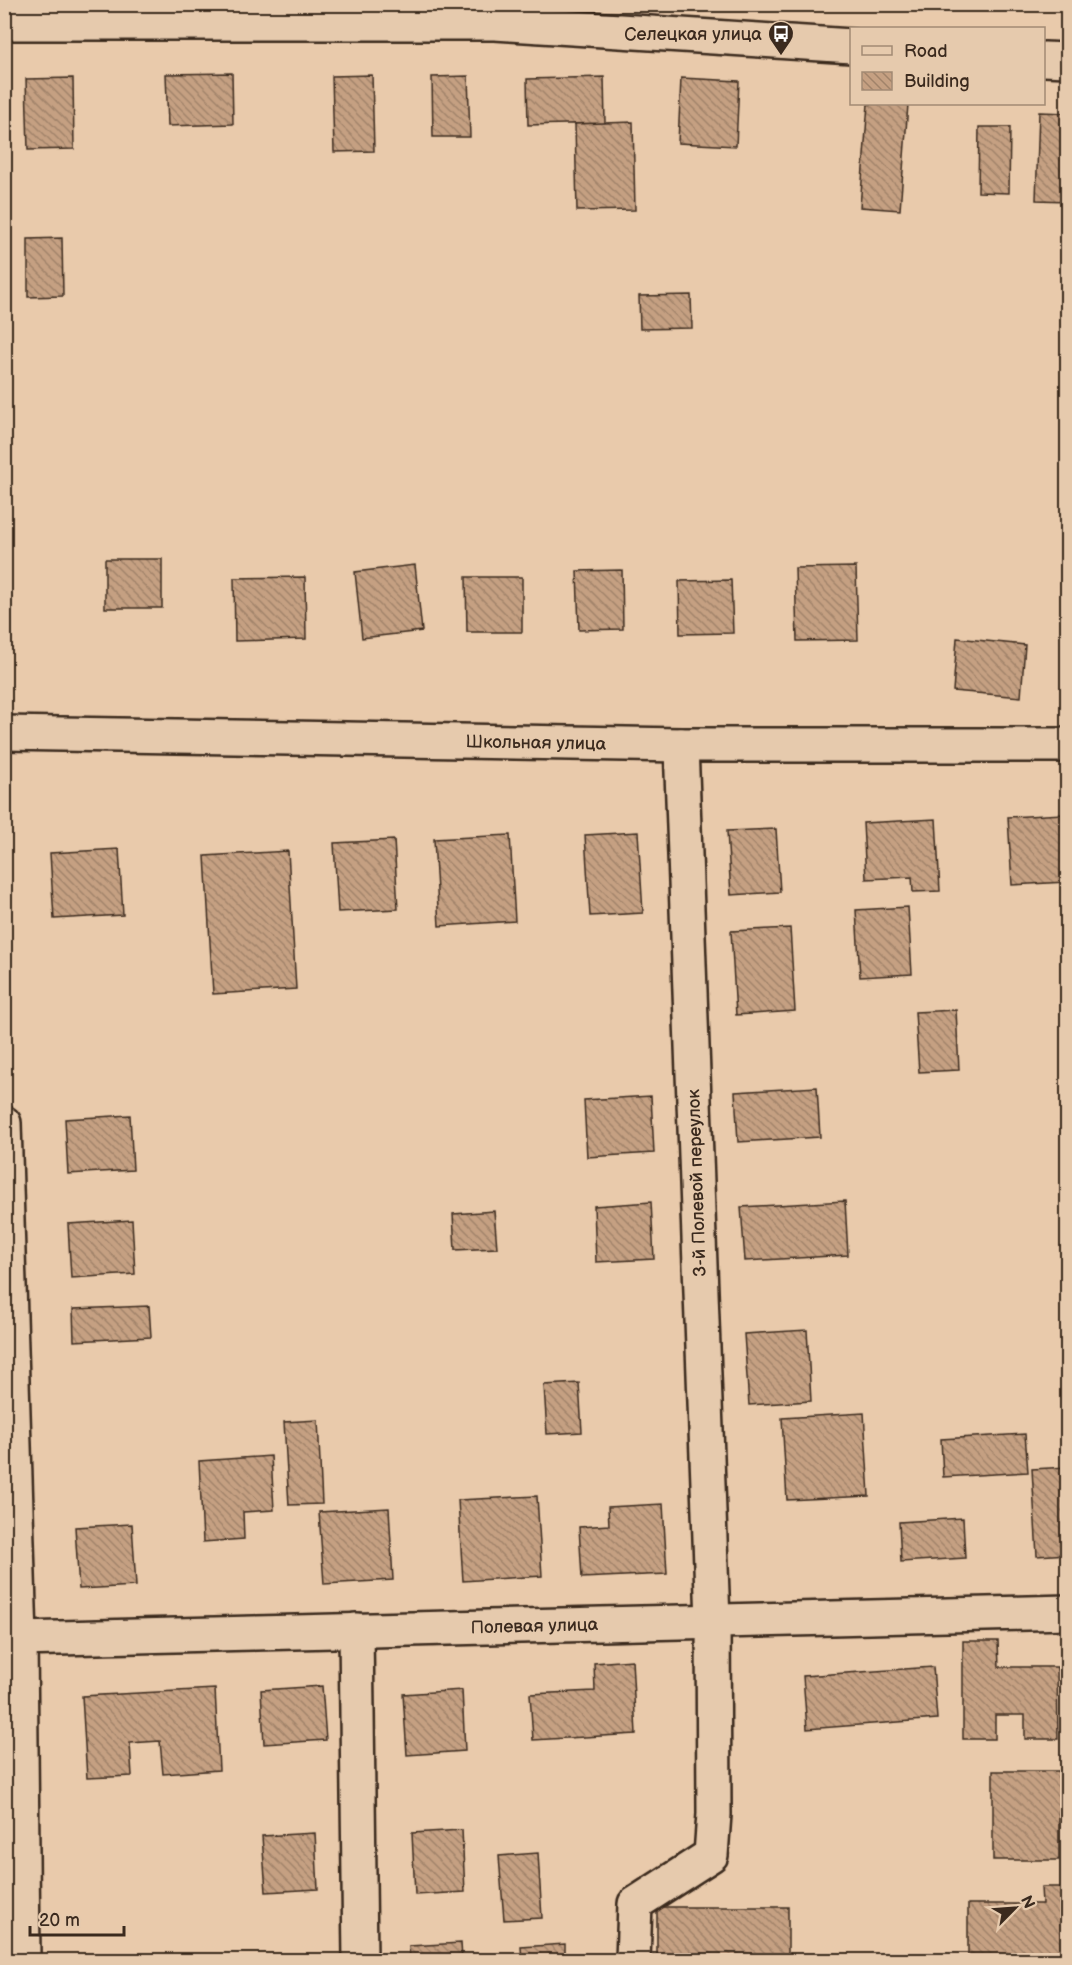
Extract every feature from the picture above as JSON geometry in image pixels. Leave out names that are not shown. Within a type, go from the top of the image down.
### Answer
[{"type":"street","points":[[4,23],[495,14],[850,46]]},
{"type":"street","points":[[1045,59],[1068,60]]},
{"type":"street","name":"Школьная улица","points":[[4,733],[681,745],[1068,746]]},
{"type":"street","name":"3-й Полевой переулок","points":[[633,1960],[635,1904],[711,1855],[714,1814],[713,1621],[681,745]]},
{"type":"street","points":[[4,1124],[12,1642],[23,1960]]},
{"type":"street","name":"Полевая улица","points":[[12,1642],[356,1630],[1068,1612]]},
{"type":"street","points":[[356,1630],[360,1960]]},
{"type":"building","points":[[232,73],[233,124],[168,126],[166,74]]},
{"type":"building","points":[[372,75],[374,151],[334,152],[332,76]]},
{"type":"building","points":[[468,76],[470,137],[433,137],[432,77]]},
{"type":"building","points":[[604,77],[605,123],[528,125],[527,79]]},
{"type":"building","points":[[73,78],[74,149],[28,150],[26,79]]},
{"type":"building","points":[[681,78],[739,81],[736,146],[678,143]]},
{"type":"building","points":[[868,105],[908,105],[900,210],[860,207]]},
{"type":"building","points":[[1039,112],[1068,113],[1068,201],[1036,200]]},
{"type":"building","points":[[633,122],[635,210],[577,211],[575,124]]},
{"type":"building","points":[[979,127],[1010,127],[1009,193],[978,192]]},
{"type":"building","points":[[62,238],[63,296],[28,297],[28,239]]},
{"type":"building","points":[[691,295],[692,328],[640,329],[639,296]]},
{"type":"building","points":[[105,559],[162,559],[162,608],[105,608]]},
{"type":"building","points":[[415,565],[422,631],[362,638],[355,572]]},
{"type":"building","points":[[856,567],[858,640],[797,641],[795,568]]},
{"type":"building","points":[[622,570],[623,629],[579,630],[577,571]]},
{"type":"building","points":[[305,577],[306,639],[235,641],[234,578]]},
{"type":"building","points":[[466,577],[522,577],[522,632],[467,632]]},
{"type":"building","points":[[731,580],[733,633],[680,634],[679,581]]},
{"type":"building","points":[[957,638],[1025,645],[1021,697],[953,691]]},
{"type":"building","points":[[1063,814],[1066,882],[1012,885],[1008,817]]},
{"type":"building","points":[[936,819],[940,891],[913,892],[912,877],[866,879],[863,823]]},
{"type":"building","points":[[776,829],[780,892],[731,895],[727,831]]},
{"type":"building","points":[[638,832],[643,913],[590,916],[585,835]]},
{"type":"building","points":[[510,835],[515,921],[439,926],[434,839]]},
{"type":"building","points":[[394,840],[398,909],[338,912],[334,843]]},
{"type":"building","points":[[119,849],[123,915],[54,919],[50,853]]},
{"type":"building","points":[[288,851],[296,989],[213,994],[205,856]]},
{"type":"building","points":[[908,907],[912,974],[860,977],[856,910]]},
{"type":"building","points":[[790,928],[795,1011],[736,1015],[731,931]]},
{"type":"building","points":[[956,1010],[959,1070],[919,1072],[915,1012]]},
{"type":"building","points":[[817,1087],[820,1137],[738,1142],[735,1092]]},
{"type":"building","points":[[651,1096],[654,1153],[587,1157],[584,1100]]},
{"type":"building","points":[[130,1115],[133,1170],[68,1174],[65,1119]]},
{"type":"building","points":[[845,1201],[848,1255],[745,1261],[741,1207]]},
{"type":"building","points":[[651,1202],[654,1259],[596,1262],[594,1206]]},
{"type":"building","points":[[494,1211],[497,1248],[455,1250],[453,1214]]},
{"type":"building","points":[[132,1220],[135,1274],[71,1278],[68,1224]]},
{"type":"building","points":[[149,1306],[151,1337],[74,1341],[73,1309]]},
{"type":"building","points":[[807,1330],[811,1401],[749,1405],[744,1334]]},
{"type":"building","points":[[579,1383],[582,1432],[547,1434],[544,1385]]},
{"type":"building","points":[[864,1413],[869,1496],[787,1500],[782,1418]]},
{"type":"building","points":[[318,1420],[322,1504],[289,1505],[284,1422]]},
{"type":"building","points":[[1025,1434],[1028,1472],[943,1477],[941,1439]]},
{"type":"building","points":[[271,1456],[274,1510],[243,1512],[244,1539],[203,1542],[199,1461]]},
{"type":"building","points":[[1068,1467],[1068,1554],[1037,1556],[1032,1469]]},
{"type":"building","points":[[537,1496],[542,1576],[463,1581],[458,1500]]},
{"type":"building","points":[[663,1504],[667,1574],[582,1578],[579,1527],[609,1525],[608,1507]]},
{"type":"building","points":[[389,1508],[393,1580],[324,1584],[319,1512]]},
{"type":"building","points":[[963,1518],[965,1558],[901,1562],[899,1522]]},
{"type":"building","points":[[132,1524],[136,1586],[79,1589],[75,1527]]},
{"type":"building","points":[[963,1641],[998,1641],[999,1667],[1057,1667],[1058,1739],[1025,1739],[1025,1715],[995,1715],[995,1739],[963,1739]]},
{"type":"building","points":[[632,1660],[636,1734],[533,1740],[530,1694],[595,1691],[594,1663]]},
{"type":"building","points":[[933,1667],[937,1719],[807,1729],[803,1676]]},
{"type":"building","points":[[322,1686],[326,1740],[264,1744],[261,1690]]},
{"type":"building","points":[[215,1689],[219,1770],[163,1774],[160,1741],[130,1743],[132,1776],[87,1778],[82,1696]]},
{"type":"building","points":[[462,1690],[465,1751],[407,1755],[403,1694]]},
{"type":"building","points":[[993,1771],[1059,1771],[1059,1860],[993,1860]]},
{"type":"building","points":[[462,1830],[465,1892],[415,1895],[412,1833]]},
{"type":"building","points":[[315,1833],[318,1889],[266,1892],[262,1836]]},
{"type":"building","points":[[4,1837],[6,1837],[12,1932],[4,1933]]},
{"type":"building","points":[[538,1853],[542,1918],[504,1920],[499,1856]]},
{"type":"building","points":[[1041,1887],[1068,1887],[1068,1960],[968,1960],[968,1904],[1042,1904]]},
{"type":"building","points":[[657,1907],[788,1907],[788,1960],[657,1960]]},
{"type":"building","points":[[461,1943],[462,1960],[410,1960],[409,1946]]},
{"type":"building","points":[[565,1944],[565,1960],[522,1960],[521,1947]]},
{"type":"place","name":"Селецкая улица","points":[[781,57]]}]
